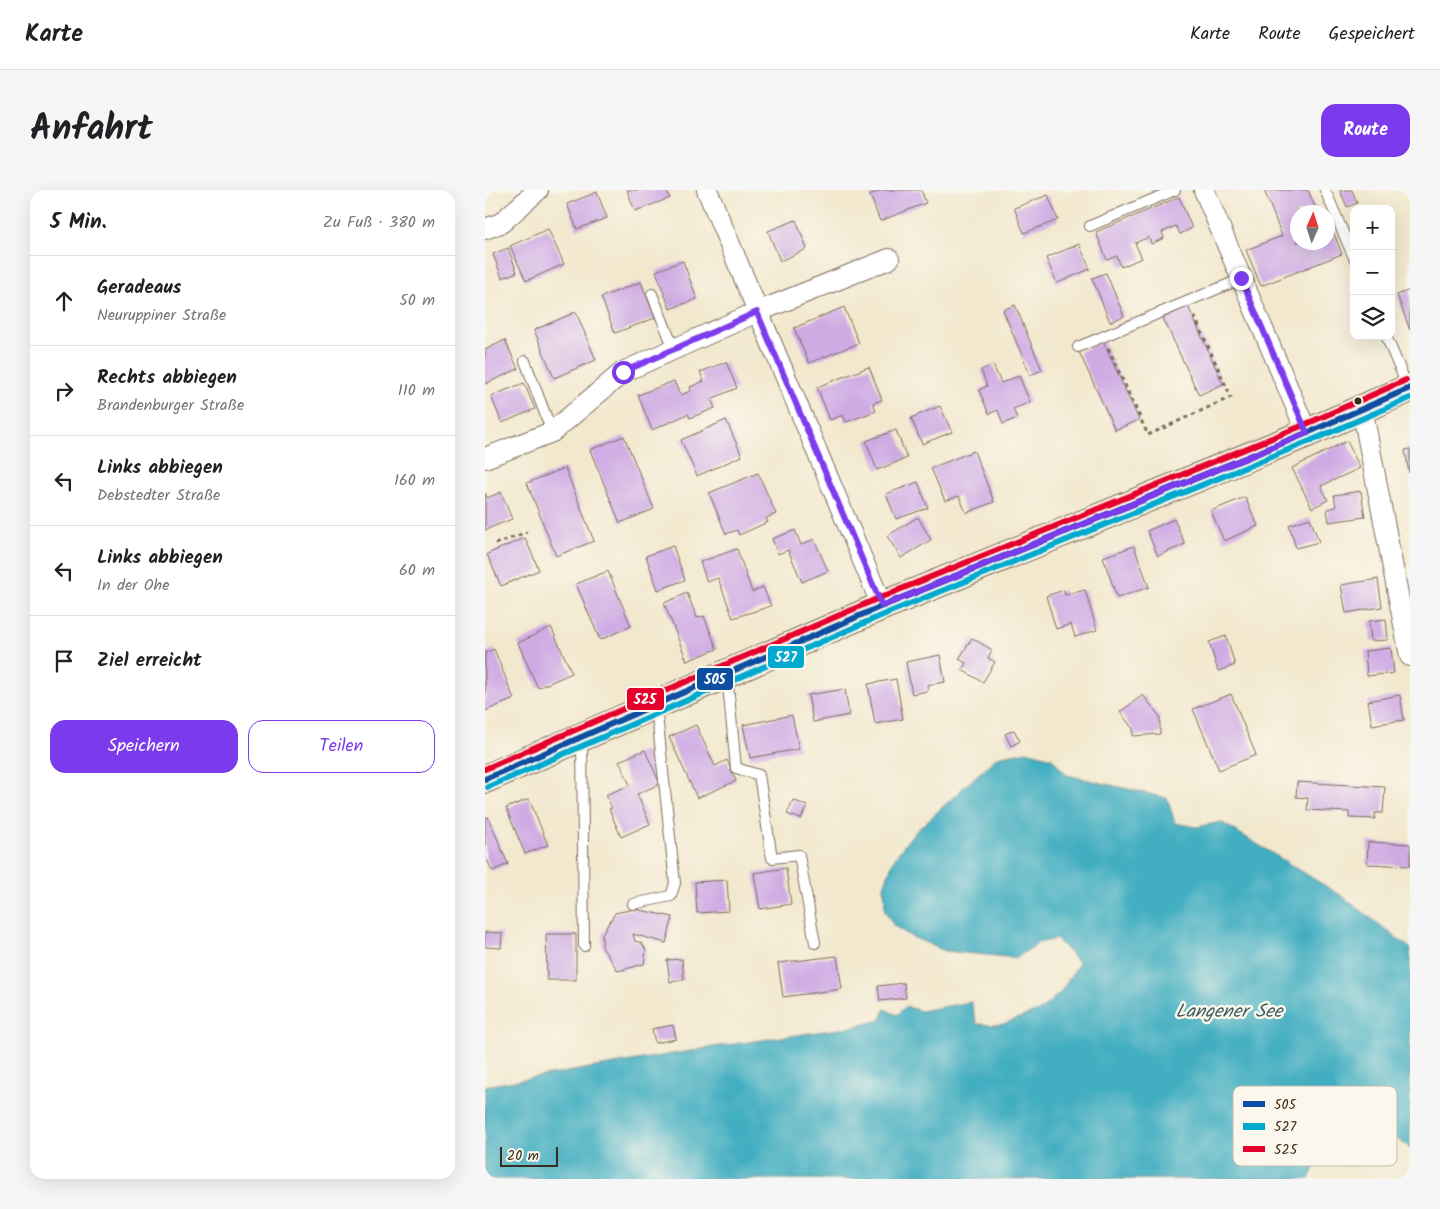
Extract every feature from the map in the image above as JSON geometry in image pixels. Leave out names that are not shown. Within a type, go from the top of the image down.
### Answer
[{"type":"main road","points":[[485,779],[882,606],[1307,433],[1409,388]]},
{"type":"street","points":[[485,229],[501,222],[538,190]]},
{"type":"street","points":[[707,190],[882,606]]},
{"type":"street","points":[[1203,190],[1307,433]]},
{"type":"street","points":[[485,458],[553,432],[623,372],[757,312],[889,259]]},
{"type":"street","points":[[1362,408],[1410,656]]},
{"type":"lane","points":[[1090,226],[1175,190]]},
{"type":"lane","points":[[1325,190],[1351,250]]},
{"type":"lane","points":[[1078,347],[1241,278]]},
{"type":"lane","points":[[652,294],[674,349]]},
{"type":"lane","points":[[1389,340],[1409,388]]},
{"type":"lane","points":[[525,361],[553,432]]},
{"type":"lane","points":[[727,674],[737,768],[759,775],[772,858],[799,855],[815,943]]},
{"type":"lane","points":[[633,904],[671,896],[675,883],[655,705]]},
{"type":"lane","points":[[582,737],[584,946]]},
{"type":"path","points":[[1103,336],[1148,435],[1231,397],[1187,301]]},
{"type":"path","points":[[495,544],[527,532]]},
{"type":"water","name":"Langener See","points":[[1027,751],[1052,758],[1067,775],[1167,798],[1175,823],[1196,827],[1221,822],[1342,896],[1410,948],[1410,1148],[1397,1139],[1397,1086],[1233,1086],[1233,1166],[1315,1166],[1309,1179],[485,1179],[485,1086],[713,1047],[852,1027],[881,1020],[885,1009],[897,1015],[906,1006],[920,1011],[971,1002],[977,1024],[1000,1025],[1041,1010],[1060,993],[1079,963],[1057,939],[1038,943],[1017,958],[945,951],[910,936],[894,926],[885,911],[884,886],[894,859],[911,836],[997,757]]},
{"type":"building","points":[[627,190],[666,190],[670,198],[635,211]]},
{"type":"building","points":[[882,190],[921,190],[926,203],[880,221],[870,195]]},
{"type":"building","points":[[1264,190],[1308,190],[1314,205],[1290,205],[1290,250],[1335,250],[1335,236],[1342,254],[1261,286],[1246,250],[1282,236]]},
{"type":"building","points":[[1340,190],[1352,190],[1357,203],[1347,207]]},
{"type":"building","points":[[597,192],[607,218],[577,229],[567,204]]},
{"type":"building","points":[[1048,195],[1058,220],[1024,233],[1014,208]]},
{"type":"building","points":[[1179,197],[1192,228],[1180,234],[1176,226],[1162,232],[1164,238],[1151,244],[1149,237],[1135,243],[1142,258],[1121,267],[1117,256],[1107,260],[1096,232]]},
{"type":"building","points":[[796,220],[807,249],[780,261],[768,231]]},
{"type":"building","points":[[548,229],[564,264],[526,281],[510,246]]},
{"type":"building","points":[[1079,244],[1090,269],[1057,283],[1046,258]]},
{"type":"building","points":[[508,248],[517,272],[502,278],[493,254]]},
{"type":"building","points":[[683,261],[697,299],[670,309],[656,271]]},
{"type":"building","points":[[1106,273],[1124,316],[1110,322],[1092,278]]},
{"type":"building","points":[[641,282],[655,318],[615,333],[601,297]]},
{"type":"building","points":[[1410,290],[1410,330],[1397,295]]},
{"type":"building","points":[[1015,305],[1042,370],[1030,375],[1003,310]]},
{"type":"building","points":[[1188,306],[1223,384],[1199,395],[1163,318]]},
{"type":"building","points":[[844,307],[859,343],[809,363],[794,328]]},
{"type":"building","points":[[576,312],[596,360],[554,378],[534,330]]},
{"type":"building","points":[[505,340],[518,369],[485,384],[485,350]]},
{"type":"building","points":[[1103,341],[1139,420],[1115,430],[1079,352]]},
{"type":"building","points":[[726,362],[737,388],[711,399],[715,408],[690,418],[688,414],[652,430],[638,395],[674,381],[680,395],[691,391],[690,387],[704,381],[700,372]]},
{"type":"building","points":[[993,365],[1001,383],[1019,376],[1030,402],[1013,409],[1017,418],[1003,424],[998,410],[989,414],[979,390],[987,386],[981,370]]},
{"type":"building","points":[[869,367],[882,400],[873,403],[876,411],[846,422],[843,415],[830,420],[817,387]]},
{"type":"building","points":[[524,383],[535,409],[502,423],[491,396]]},
{"type":"building","points":[[940,406],[952,432],[922,444],[911,418]]},
{"type":"building","points":[[726,420],[742,456],[697,476],[681,440]]},
{"type":"building","points":[[896,430],[907,458],[877,470],[866,441]]},
{"type":"building","points":[[624,436],[654,509],[620,523],[590,450]]},
{"type":"building","points":[[1347,441],[1360,468],[1321,486],[1328,500],[1312,508],[1292,468]]},
{"type":"building","points":[[1410,449],[1410,473],[1409,473],[1405,450]]},
{"type":"building","points":[[974,451],[994,502],[966,513],[959,496],[945,501],[931,468]]},
{"type":"building","points":[[565,468],[594,541],[556,556],[527,483]]},
{"type":"building","points":[[758,473],[776,514],[766,518],[768,522],[739,535],[737,530],[726,534],[709,493]]},
{"type":"building","points":[[918,482],[928,508],[896,519],[886,494]]},
{"type":"building","points":[[1361,491],[1365,517],[1329,522],[1327,509],[1336,507],[1334,495]]},
{"type":"building","points":[[501,492],[512,519],[485,530],[485,493],[487,498]]},
{"type":"building","points":[[1245,497],[1258,526],[1224,541],[1211,511]]},
{"type":"building","points":[[918,517],[931,540],[901,558],[887,536]]},
{"type":"building","points":[[1310,518],[1319,542],[1296,548],[1289,525]]},
{"type":"building","points":[[1174,519],[1185,544],[1158,556],[1147,531]]},
{"type":"building","points":[[795,530],[801,545],[814,539],[828,571],[802,582],[788,550],[778,554],[772,539]]},
{"type":"building","points":[[525,538],[539,570],[501,586],[487,554]]},
{"type":"building","points":[[673,546],[685,580],[658,590],[646,556]]},
{"type":"building","points":[[1134,546],[1149,587],[1117,598],[1103,557]]},
{"type":"building","points":[[737,549],[752,592],[763,587],[771,606],[733,618],[718,578],[707,582],[700,562]]},
{"type":"building","points":[[608,571],[631,626],[600,640],[576,584]]},
{"type":"building","points":[[1378,579],[1382,607],[1346,613],[1341,585]]},
{"type":"building","points":[[1064,590],[1065,595],[1085,590],[1097,630],[1075,637],[1071,624],[1056,629],[1046,596]]},
{"type":"building","points":[[687,593],[697,618],[704,616],[717,649],[687,661],[664,603]]},
{"type":"building","points":[[1386,619],[1388,640],[1371,641],[1369,621]]},
{"type":"building","points":[[551,627],[572,673],[538,688],[518,643]]},
{"type":"building","points":[[1226,636],[1235,665],[1218,671],[1209,642]]},
{"type":"building","points":[[972,638],[992,650],[988,658],[995,662],[983,682],[962,670],[966,663],[959,659]]},
{"type":"building","points":[[1391,648],[1394,673],[1367,676],[1365,651]]},
{"type":"building","points":[[494,649],[514,699],[485,711],[485,653]]},
{"type":"building","points":[[940,655],[945,682],[927,685],[928,691],[912,694],[906,662]]},
{"type":"building","points":[[896,679],[903,719],[875,724],[868,684]]},
{"type":"building","points":[[845,689],[849,715],[813,722],[808,695]]},
{"type":"building","points":[[1231,694],[1256,755],[1219,770],[1193,709]]},
{"type":"building","points":[[1143,695],[1160,717],[1160,734],[1133,736],[1133,729],[1120,712]]},
{"type":"building","points":[[1400,695],[1404,720],[1372,725],[1368,701]]},
{"type":"building","points":[[792,715],[799,749],[750,758],[743,725]]},
{"type":"building","points":[[696,725],[715,766],[727,760],[736,781],[697,798],[669,737]]},
{"type":"building","points":[[1014,730],[1020,741],[1011,746],[1005,734]]},
{"type":"building","points":[[645,750],[660,784],[637,794],[650,824],[621,837],[609,809],[612,808],[606,795],[630,785],[619,761]]},
{"type":"building","points":[[1297,782],[1385,787],[1383,813],[1375,813],[1375,819],[1349,818],[1349,812],[1307,810],[1308,798],[1296,797]]},
{"type":"building","points":[[529,799],[548,845],[525,854],[506,808]]},
{"type":"building","points":[[793,800],[807,806],[801,819],[787,814]]},
{"type":"building","points":[[488,817],[508,864],[492,871],[485,855],[485,818]]},
{"type":"building","points":[[1368,842],[1410,844],[1410,866],[1367,864]]},
{"type":"building","points":[[786,868],[791,904],[760,909],[754,873]]},
{"type":"building","points":[[727,880],[729,911],[697,913],[695,882]]},
{"type":"building","points":[[635,909],[673,917],[666,943],[633,934],[635,941],[642,943],[646,950],[644,964],[618,971],[602,947],[602,934],[615,913]]},
{"type":"building","points":[[485,932],[502,933],[501,948],[485,947]]},
{"type":"building","points":[[546,934],[576,934],[576,980],[547,980]]},
{"type":"building","points":[[837,956],[842,989],[783,997],[778,963]]},
{"type":"building","points":[[682,959],[684,980],[670,982],[667,960]]},
{"type":"building","points":[[904,983],[906,998],[880,1001],[878,986]]},
{"type":"building","points":[[673,1025],[676,1039],[655,1043],[652,1029]]},
{"type":"transit line","name":"525","points":[[485,769],[879,598],[1304,425],[1406,380]]},
{"type":"transit line","name":"505","points":[[485,779],[882,606],[1307,433],[1410,388]]},
{"type":"transit line","name":"527","points":[[488,787],[885,614],[1310,441],[1410,398]]},
{"type":"route","points":[[623,372],[757,312],[882,606],[1307,433],[1241,278]]}]
